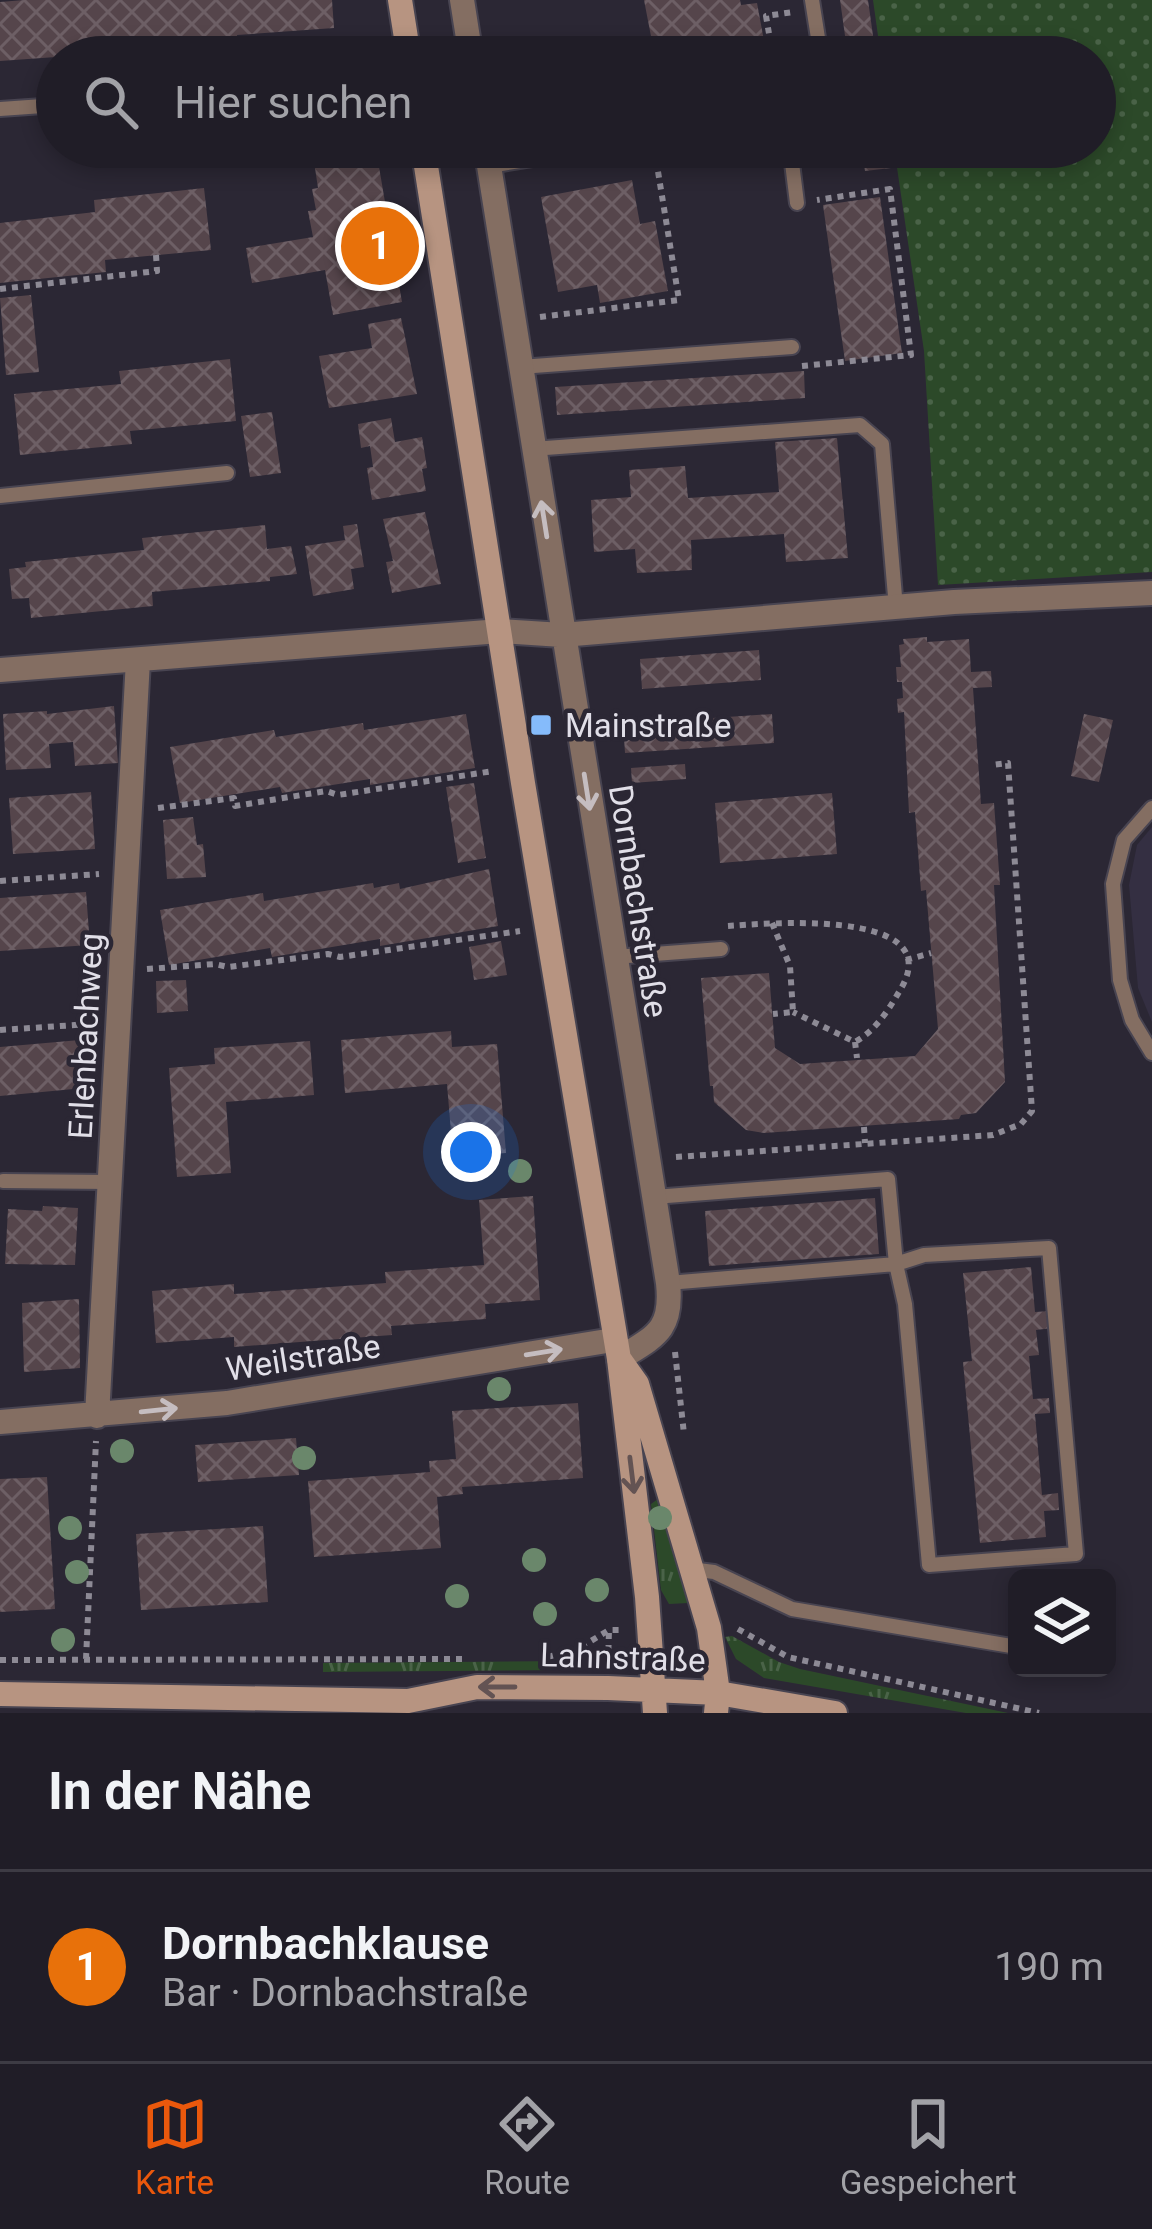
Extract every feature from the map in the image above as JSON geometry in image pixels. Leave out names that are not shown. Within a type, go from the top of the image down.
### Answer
[{"type":"street","points":[[400,0],[406,36]]},
{"type":"street","points":[[462,0],[468,36]]},
{"type":"street","points":[[426,168],[616,1349],[656,1702]]},
{"type":"street","name":"Dornbachstraße","points":[[489,168],[668,1283],[671,1311],[650,1340],[616,1349]]},
{"type":"street","points":[[0,670],[500,631],[562,634],[1152,593]]},
{"type":"street","name":"Erlenbachweg","points":[[97,1416],[138,660]]},
{"type":"street","points":[[616,1349],[637,1384],[709,1628],[717,1703]]},
{"type":"street","name":"Weilstraße","points":[[0,1422],[227,1403],[616,1349]]},
{"type":"street","name":"Lahnstraße","points":[[0,1694],[408,1701],[477,1687],[835,1713]]},
{"type":"street","name":"Lahnstraße","points":[[408,1701],[438,1713]]},
{"type":"lane","points":[[813,5],[817,36]]},
{"type":"lane","points":[[0,109],[36,106]]},
{"type":"lane","points":[[793,168],[797,202]]},
{"type":"lane","points":[[520,367],[792,347]]},
{"type":"lane","points":[[532,449],[860,425],[882,444],[896,608]]},
{"type":"lane","points":[[0,496],[227,472]]},
{"type":"lane","points":[[1152,808],[1124,840],[1113,884],[1120,980],[1132,1020],[1152,1053]]},
{"type":"lane","points":[[614,957],[722,950]]},
{"type":"lane","points":[[654,1197],[888,1180],[896,1264],[905,1304],[929,1565],[1076,1554],[1049,1248],[924,1255],[896,1264],[668,1283]]},
{"type":"lane","points":[[3,1181],[110,1182]]},
{"type":"lane","points":[[690,1570],[714,1571],[792,1609],[1008,1646]]},
{"type":"path","points":[[767,36],[766,16],[813,5]]},
{"type":"path","points":[[512,320],[679,300],[658,168]]},
{"type":"path","points":[[792,347],[804,369],[911,355],[890,189],[797,202]]},
{"type":"path","points":[[658,233],[668,231]]},
{"type":"path","points":[[0,289],[157,272],[156,254]]},
{"type":"path","points":[[648,1160],[993,1135],[1021,1124],[1032,1111],[1008,764],[992,765]]},
{"type":"path","points":[[131,802],[161,808],[234,798],[235,806],[520,767]]},
{"type":"path","points":[[0,881],[127,872]]},
{"type":"path","points":[[726,927],[772,923],[862,927],[888,937],[907,960],[907,975],[871,1034],[855,1042]]},
{"type":"path","points":[[772,923],[790,966],[794,1012]]},
{"type":"path","points":[[122,967],[163,971],[328,954],[340,957],[548,927]]},
{"type":"path","points":[[907,960],[931,953]]},
{"type":"path","points":[[772,1014],[794,1012],[855,1042]]},
{"type":"path","points":[[0,1030],[118,1022]]},
{"type":"path","points":[[855,1042],[857,1058]]},
{"type":"path","points":[[864,1126],[865,1144]]},
{"type":"path","points":[[86,1659],[97,1416]]},
{"type":"path","points":[[709,1628],[735,1628],[788,1657],[1039,1713]]},
{"type":"path","points":[[544,1658],[576,1650],[609,1630]]},
{"type":"path","points":[[0,1660],[472,1659]]},
{"type":"shaded area","points":[[1152,827],[1152,1022],[1138,988],[1129,885],[1137,845]]},
{"type":"green space","points":[[873,0],[1152,0],[1152,572],[938,585],[924,351],[897,168],[1116,168],[1116,36],[878,36]]},
{"type":"green space","points":[[658,1499],[688,1603],[669,1604],[661,1590],[651,1504]]},
{"type":"green space","points":[[732,1636],[800,1669],[1008,1713],[966,1713],[764,1678],[736,1659],[725,1637]]},
{"type":"green space","points":[[571,1661],[573,1667],[563,1670],[323,1672],[323,1663]]},
{"type":"building","points":[[332,0],[334,28],[237,36],[36,36],[36,58],[0,61],[0,2]]},
{"type":"building","points":[[644,0],[757,3],[763,36],[651,36]]},
{"type":"building","points":[[840,0],[868,0],[873,36],[845,36]]},
{"type":"building","points":[[315,168],[379,168],[402,302],[333,315],[325,270],[252,283],[246,248],[313,237],[308,211],[316,210],[312,189],[318,188]]},
{"type":"building","points":[[632,180],[640,224],[655,221],[668,291],[600,303],[597,285],[558,292],[541,197]]},
{"type":"building","points":[[204,188],[211,250],[105,260],[106,272],[0,283],[0,223],[95,212],[94,200]]},
{"type":"building","points":[[880,197],[902,353],[845,361],[823,205]]},
{"type":"building","points":[[31,295],[39,372],[6,375],[0,298]]},
{"type":"building","points":[[401,318],[417,394],[329,408],[319,356],[372,348],[368,324]]},
{"type":"building","points":[[230,359],[236,421],[130,431],[132,444],[20,455],[14,394],[121,384],[119,371]]},
{"type":"building","points":[[804,371],[805,398],[557,415],[555,387]]},
{"type":"building","points":[[272,412],[281,473],[250,477],[241,416]]},
{"type":"building","points":[[391,418],[395,442],[422,437],[426,491],[372,500],[367,468],[373,467],[370,446],[361,448],[358,424]]},
{"type":"building","points":[[837,438],[848,558],[786,562],[784,534],[691,540],[692,570],[637,573],[635,549],[594,552],[591,500],[631,497],[629,470],[685,466],[688,498],[779,492],[775,442]]},
{"type":"building","points":[[425,512],[441,584],[392,593],[386,562],[393,561],[383,519]]},
{"type":"building","points":[[357,524],[364,567],[351,569],[354,589],[313,596],[305,546],[345,540],[343,526]]},
{"type":"building","points":[[265,525],[267,549],[291,546],[297,574],[270,577],[270,581],[152,592],[153,606],[31,618],[29,598],[12,599],[9,569],[26,567],[25,562],[144,550],[142,538]]},
{"type":"building","points":[[927,637],[927,642],[969,639],[971,672],[991,671],[992,687],[973,688],[981,804],[994,803],[1005,1082],[976,1113],[959,1119],[764,1133],[746,1130],[714,1102],[701,978],[769,973],[775,1048],[800,1064],[915,1056],[938,1029],[926,890],[921,891],[915,812],[909,813],[904,712],[898,713],[902,682],[897,682],[896,667],[901,667],[903,639]]},
{"type":"building","points":[[759,650],[761,680],[642,689],[640,659]]},
{"type":"building","points":[[114,706],[118,763],[75,766],[73,742],[49,744],[51,768],[6,770],[3,714]]},
{"type":"building","points":[[466,714],[475,768],[370,785],[370,779],[282,793],[280,787],[180,803],[170,747],[274,730],[276,737],[363,723],[364,730]]},
{"type":"building","points":[[772,714],[774,743],[625,753],[623,724]]},
{"type":"building","points":[[1084,714],[1113,720],[1099,782],[1071,776]]},
{"type":"building","points":[[685,764],[686,779],[632,783],[631,768]]},
{"type":"building","points":[[474,783],[486,858],[458,863],[446,787]]},
{"type":"building","points":[[91,792],[95,849],[13,854],[9,798]]},
{"type":"building","points":[[832,793],[837,854],[720,863],[715,803]]},
{"type":"building","points":[[193,817],[197,845],[203,844],[206,877],[167,879],[163,820]]},
{"type":"building","points":[[489,869],[498,926],[380,946],[380,939],[272,957],[270,948],[169,965],[160,910],[263,893],[264,901],[373,883],[374,888],[399,883],[400,889]]},
{"type":"building","points":[[86,892],[90,945],[0,951],[0,898]]},
{"type":"building","points":[[501,941],[507,975],[474,980],[469,947]]},
{"type":"building","points":[[186,980],[188,1011],[157,1013],[156,981]]},
{"type":"building","points":[[451,1031],[452,1047],[497,1044],[506,1153],[453,1157],[447,1084],[345,1093],[341,1040]]},
{"type":"building","points":[[80,1040],[81,1044],[97,1043],[99,1072],[83,1073],[84,1088],[0,1096],[0,1047]]},
{"type":"building","points":[[310,1041],[314,1095],[226,1102],[231,1173],[177,1177],[169,1068],[215,1064],[214,1048]]},
{"type":"building","points":[[533,1196],[540,1300],[485,1304],[486,1319],[391,1326],[392,1335],[234,1347],[234,1337],[156,1343],[152,1291],[234,1284],[234,1294],[386,1283],[385,1272],[484,1265],[479,1200]]},
{"type":"building","points":[[875,1198],[879,1254],[709,1266],[705,1211]]},
{"type":"building","points":[[43,1206],[78,1208],[75,1265],[5,1264],[8,1209],[42,1211]]},
{"type":"building","points":[[1031,1267],[1035,1312],[1050,1311],[1052,1328],[1036,1330],[1039,1355],[1029,1356],[1033,1399],[1049,1398],[1050,1413],[1035,1414],[1042,1495],[1058,1493],[1059,1510],[1044,1511],[1046,1537],[980,1543],[963,1362],[972,1361],[963,1273]]},
{"type":"building","points":[[79,1299],[80,1368],[24,1372],[22,1303]]},
{"type":"building","points":[[578,1403],[583,1478],[462,1487],[463,1494],[437,1497],[441,1548],[314,1557],[308,1481],[430,1472],[429,1461],[456,1459],[452,1411]]},
{"type":"building","points":[[296,1438],[299,1475],[198,1482],[195,1445]]},
{"type":"building","points":[[47,1477],[55,1609],[0,1612],[0,1479]]},
{"type":"building","points":[[263,1526],[268,1602],[141,1610],[136,1534]]},
{"type":"place","name":"Dornbachklause","points":[[380,246]]},
{"type":"place","name":"Mainstraße","points":[[541,725]]}]
